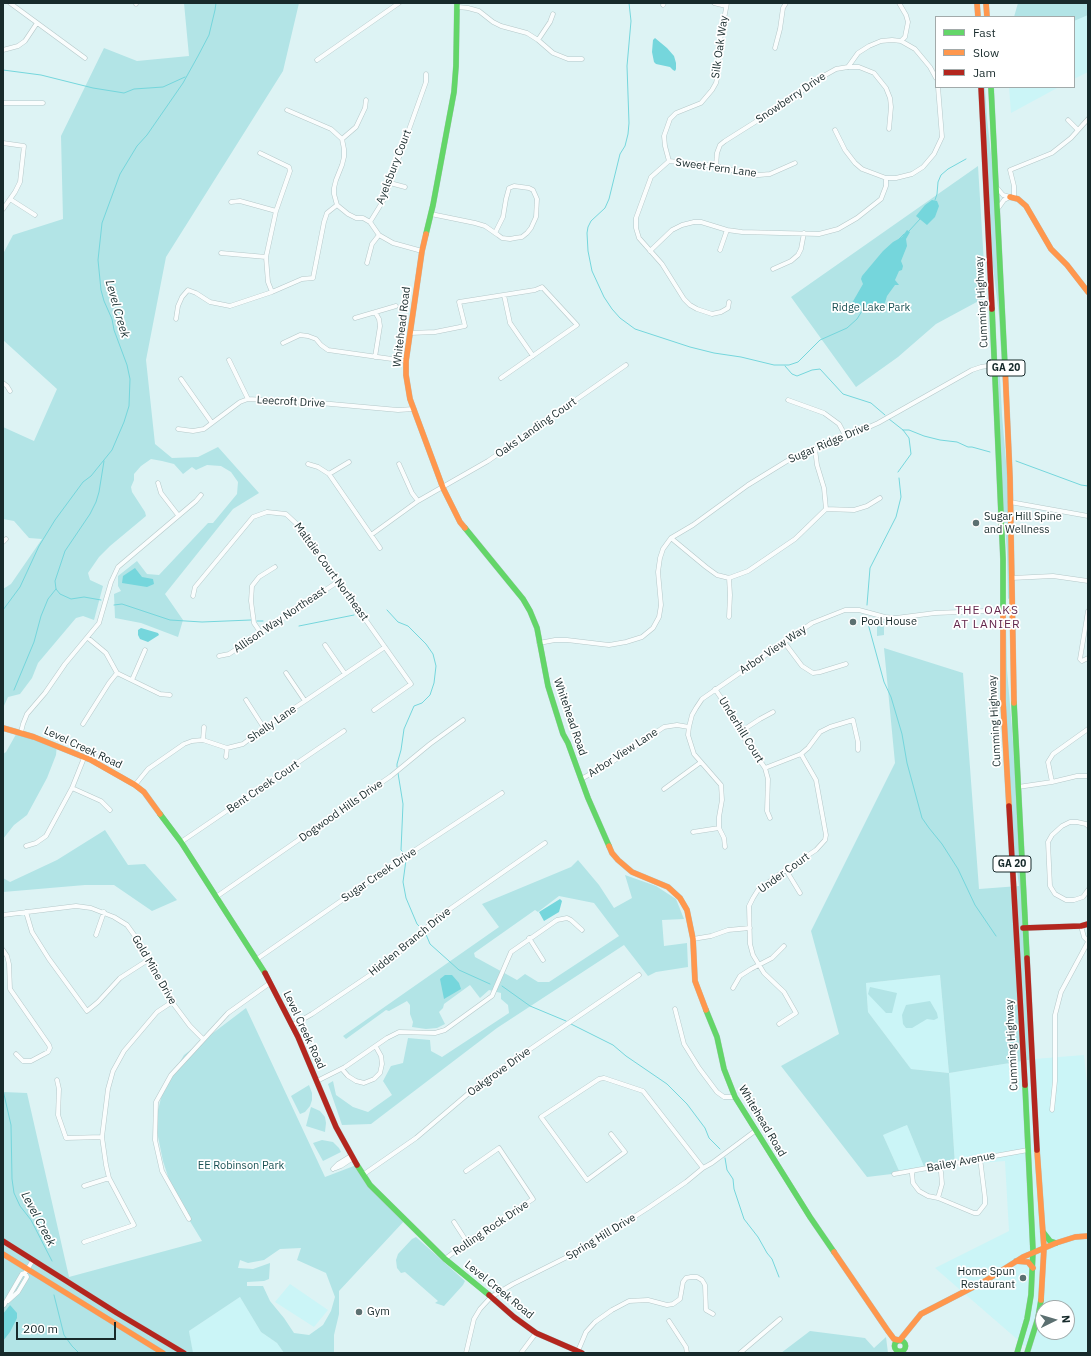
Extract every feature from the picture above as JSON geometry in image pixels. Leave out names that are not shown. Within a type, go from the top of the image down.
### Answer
[{"type":"main road","points":[[977,3],[978,16]]},
{"type":"main road","points":[[986,3],[987,16]]},
{"type":"main road","name":"Whitehead Road","points":[[457,5],[454,92],[431,214],[422,251],[406,361],[406,375],[410,399],[443,488],[460,522],[528,606],[537,628],[548,686],[556,711],[599,825],[612,853],[628,869],[668,887],[676,893],[686,910],[693,939],[695,981],[717,1037],[724,1069],[735,1097],[810,1217],[888,1331],[897,1347]]},
{"type":"main road","name":"Cumming Highway","points":[[981,88],[1003,559],[1003,701],[1017,929],[1033,1251],[1031,1295],[1017,1353]]},
{"type":"main road","name":"Cumming Highway","points":[[991,88],[1006,363],[1012,578],[1012,669],[1044,1248],[1043,1275],[1038,1318],[1027,1353]]},
{"type":"main road","points":[[1012,197],[1021,201],[1028,208],[1051,249],[1067,265],[1088,292]]},
{"type":"main road","name":"Level Creek Road","points":[[3,728],[21,732],[105,768],[135,784],[151,800],[181,842],[257,959],[293,1025],[336,1127],[352,1157],[370,1185],[445,1259],[514,1317],[536,1333],[580,1352]]},
{"type":"main road","points":[[1017,929],[1081,926],[1088,924]]},
{"type":"main road","points":[[1042,1230],[1050,1241],[1056,1243]]},
{"type":"main road","points":[[907,1332],[905,1348],[897,1347],[907,1332],[917,1317],[926,1311],[985,1281],[1033,1251],[1075,1237],[1088,1236]]},
{"type":"main road","points":[[3,1241],[117,1313],[184,1353]]},
{"type":"main road","points":[[3,1254],[26,1271],[163,1353]]},
{"type":"main road","points":[[1016,1261],[1028,1262],[1032,1268]]},
{"type":"street","points":[[10,3],[85,58]]},
{"type":"street","points":[[317,60],[399,3]]},
{"type":"street","points":[[714,3],[727,4]]},
{"type":"street","points":[[775,48],[786,3]]},
{"type":"street","points":[[899,3],[908,22],[905,37],[901,41]]},
{"type":"street","name":"Silk Oak Way","points":[[669,161],[664,136],[670,118],[676,113],[700,102],[712,90],[716,83],[718,74],[719,46],[727,4]]},
{"type":"street","points":[[457,5],[479,11],[493,22],[501,26],[527,33],[553,53],[568,59],[582,59]]},
{"type":"street","points":[[538,40],[550,22],[553,14]]},
{"type":"street","points":[[3,50],[18,46],[25,41],[37,23]]},
{"type":"street","points":[[848,67],[858,53],[869,46],[881,41],[892,40],[901,41],[915,49],[930,67],[935,76]]},
{"type":"street","name":"Snowberry Drive","points":[[716,166],[717,153],[720,145],[779,108],[820,78],[836,69],[859,67],[874,73],[886,88],[890,98],[891,107],[889,129]]},
{"type":"street","name":"Ayelsbury Court","points":[[370,222],[383,201],[390,183],[426,82],[426,74]]},
{"type":"street","points":[[835,130],[845,150],[855,164],[862,170],[879,177],[886,178],[896,178],[912,174],[923,167],[934,154],[942,137],[938,88]]},
{"type":"street","points":[[342,139],[356,127],[365,108],[366,100]]},
{"type":"street","points":[[3,103],[43,103]]},
{"type":"street","points":[[287,110],[331,129],[342,139],[344,157],[334,188],[337,205],[348,214],[356,218],[363,218],[370,222],[379,235],[393,243],[422,251]]},
{"type":"street","points":[[1012,197],[1014,186],[1010,170],[1052,153],[1071,138],[1088,119]]},
{"type":"street","points":[[1068,120],[1078,130]]},
{"type":"street","points":[[3,143],[24,146],[20,182],[3,209]]},
{"type":"street","points":[[260,154],[289,167],[290,171],[276,211],[266,257],[268,282],[272,292]]},
{"type":"street","name":"Sweet Fern Lane","points":[[730,302],[728,308],[721,312],[712,314],[690,305],[684,299],[662,264],[639,238],[636,228],[636,218],[651,176],[669,161],[716,166],[751,175],[770,174],[795,163]]},
{"type":"street","points":[[650,251],[672,230],[689,223],[701,222],[727,230],[742,232],[819,234],[838,229],[857,218],[881,199],[886,186],[886,178]]},
{"type":"street","points":[[390,183],[404,188]]},
{"type":"street","points":[[431,214],[485,226],[502,238],[510,239],[522,237],[531,228],[536,216],[537,199],[533,190],[514,186],[510,188],[503,217],[495,233]]},
{"type":"street","points":[[997,187],[1000,193],[1012,197]]},
{"type":"street","points":[[998,210],[1001,202],[1012,197]]},
{"type":"street","points":[[10,199],[35,215]]},
{"type":"street","points":[[231,202],[240,201],[276,211]]},
{"type":"street","points":[[176,319],[178,306],[185,292],[188,290],[196,292],[210,302],[230,306],[272,292],[302,279],[313,278],[320,237],[327,213],[337,205]]},
{"type":"street","points":[[720,250],[727,230]]},
{"type":"street","points":[[773,269],[798,255],[801,249],[804,234]]},
{"type":"street","points":[[367,263],[372,244],[379,235]]},
{"type":"street","points":[[220,253],[266,257]]},
{"type":"street","points":[[410,332],[435,332],[465,326],[459,302],[535,290],[542,287],[577,325],[501,378]]},
{"type":"street","points":[[504,295],[510,323],[533,356]]},
{"type":"street","points":[[355,318],[396,306]]},
{"type":"street","points":[[375,312],[380,319],[375,357]]},
{"type":"street","points":[[283,343],[300,335],[308,336],[316,339],[328,350],[406,361]]},
{"type":"street","points":[[229,360],[248,399]]},
{"type":"street","name":"Sugar Ridge Drive","points":[[671,538],[693,525],[732,496],[787,461],[803,453],[829,445],[882,420],[964,374],[981,367],[1006,363]]},
{"type":"street","name":"Oaks Landing Court","points":[[371,535],[418,501],[488,462],[626,364]]},
{"type":"street","points":[[181,379],[212,423]]},
{"type":"street","points":[[3,384],[7,386],[10,391]]},
{"type":"street","name":"Leecroft Drive","points":[[178,429],[193,432],[204,429],[240,402],[248,399],[320,403],[398,410],[414,409]]},
{"type":"street","points":[[788,400],[824,413],[839,424],[846,437]]},
{"type":"street","points":[[815,449],[820,477],[824,488],[826,509]]},
{"type":"street","points":[[329,474],[349,462]]},
{"type":"street","points":[[308,464],[318,467],[329,474],[380,548]]},
{"type":"street","points":[[400,464],[412,493],[418,501]]},
{"type":"street","points":[[158,483],[161,493],[178,516]]},
{"type":"street","points":[[21,732],[27,714],[45,693],[65,664],[99,623],[111,582],[118,567],[196,502],[201,495]]},
{"type":"street","points":[[540,643],[555,640],[567,640],[609,645],[642,637],[653,628],[659,617],[661,605],[658,572],[660,558],[671,538],[706,568],[717,575],[729,578],[748,572],[795,539],[826,509],[854,510],[867,506],[880,498]]},
{"type":"street","points":[[1010,502],[1088,516]]},
{"type":"street","name":"Maltdie Court Northeast","points":[[193,596],[195,587],[254,517],[268,512],[286,514],[300,527],[411,684],[374,710]]},
{"type":"street","points":[[261,633],[254,623],[251,601],[252,586],[259,577],[275,567]]},
{"type":"street","points":[[1012,578],[1053,576],[1088,581]]},
{"type":"street","points":[[729,578],[729,617]]},
{"type":"street","name":"Allison Way Northeast","points":[[219,656],[229,654],[338,581]]},
{"type":"street","name":"Arbor View Way","points":[[725,847],[719,817],[722,800],[721,786],[692,750],[688,735],[689,727],[696,708],[702,699],[812,623],[845,610],[860,610],[885,617],[896,618],[935,613],[1012,610]]},
{"type":"street","points":[[1088,611],[1080,659],[1082,662],[1088,658]]},
{"type":"street","points":[[88,638],[106,654],[117,673],[160,694],[170,695]]},
{"type":"street","points":[[784,642],[802,666],[812,673],[821,672],[846,664]]},
{"type":"street","points":[[325,645],[345,674]]},
{"type":"street","name":"Shelly Lane","points":[[227,748],[243,744],[264,728],[385,647]]},
{"type":"street","points":[[132,680],[145,650]]},
{"type":"street","points":[[83,724],[108,684],[117,673]]},
{"type":"street","points":[[286,674],[305,701]]},
{"type":"street","name":"Underhill Court","points":[[715,689],[730,711],[740,732],[765,768],[768,779],[767,811],[770,818]]},
{"type":"street","points":[[246,700],[264,728]]},
{"type":"street","points":[[740,732],[773,712]]},
{"type":"street","name":"Dogwood Hills Drive","points":[[216,897],[391,776],[430,744],[463,720]]},
{"type":"street","points":[[765,768],[801,754],[808,748],[820,732],[830,727],[853,720],[858,742],[858,750]]},
{"type":"street","name":"Arbor View Lane","points":[[581,779],[609,764],[664,727],[677,725],[689,727]]},
{"type":"street","points":[[203,740],[204,727]]},
{"type":"street","points":[[1052,782],[1048,762],[1053,754],[1088,729]]},
{"type":"street","name":"Bent Creek Court","points":[[181,842],[344,731]]},
{"type":"street","points":[[135,784],[148,769],[184,744],[192,741],[203,740],[227,748],[226,757]]},
{"type":"street","name":"Under Court","points":[[779,1024],[796,1013],[784,992],[764,973],[752,955],[750,944],[750,906],[758,890],[816,850],[822,844],[826,835],[816,780],[801,754]]},
{"type":"street","points":[[26,846],[36,843],[46,836],[72,788],[84,758]]},
{"type":"street","points":[[664,789],[701,762]]},
{"type":"street","points":[[1018,787],[1052,782],[1077,776],[1088,776]]},
{"type":"street","points":[[72,788],[100,801],[110,810]]},
{"type":"street","name":"Sugar Creek Drive","points":[[257,959],[403,858],[502,793]]},
{"type":"street","points":[[1088,826],[1086,824],[1070,822],[1062,826],[1052,835],[1048,842],[1050,886],[1055,894],[1066,900],[1074,900],[1083,897],[1088,890]]},
{"type":"street","points":[[693,832],[720,828]]},
{"type":"street","name":"Hidden Branch Drive","points":[[293,1025],[373,973],[408,945],[437,918],[545,843]]},
{"type":"street","points":[[786,870],[800,893]]},
{"type":"street","name":"Gold Mine Drive","points":[[3,915],[84,906],[104,912],[127,925],[137,939],[172,1002],[190,1026],[203,1039]]},
{"type":"street","points":[[26,912],[32,932],[49,959],[87,1011],[98,1002],[120,978],[148,960]]},
{"type":"street","points":[[96,935],[104,912]]},
{"type":"street","points":[[317,1081],[342,1069],[387,1038],[399,1032],[435,1032],[445,1030],[492,996],[511,952],[529,938],[557,920],[567,918],[582,930]]},
{"type":"street","points":[[1052,1110],[1055,1081],[1055,1015],[1061,992],[1088,942],[1084,937],[1081,926]]},
{"type":"street","points":[[693,939],[711,936],[728,930],[750,928]]},
{"type":"street","points":[[529,938],[543,960]]},
{"type":"street","points":[[733,988],[740,976],[772,958],[784,946]]},
{"type":"street","points":[[3,950],[7,956],[9,964],[10,989],[50,1048],[48,1052],[32,1061],[23,1061],[16,1054]]},
{"type":"street","name":"Oakgrove Drive","points":[[364,1174],[416,1138],[482,1082],[638,975]]},
{"type":"street","points":[[189,1218],[162,1172],[155,1140],[156,1102],[171,1075],[203,1039],[228,1013],[270,983]]},
{"type":"street","points":[[84,1242],[134,1225],[109,1178],[106,1165],[102,1137],[108,1089],[113,1071],[124,1051],[157,1012],[172,1002]]},
{"type":"street","points":[[675,1009],[684,1044],[699,1068],[717,1092],[724,1097],[735,1097]]},
{"type":"street","points":[[342,1069],[356,1082],[364,1082],[374,1079],[380,1073],[382,1064],[381,1056],[376,1047]]},
{"type":"street","points":[[610,1134],[625,1152],[587,1180],[541,1117],[599,1078],[604,1078],[643,1092],[703,1168]]},
{"type":"street","points":[[57,1080],[59,1089],[58,1115],[66,1138],[102,1137]]},
{"type":"street","name":"Spring Hill Drive","points":[[466,1353],[474,1319],[480,1309],[492,1297],[513,1284],[598,1240],[686,1182],[755,1131]]},
{"type":"street","name":"Rolling Rock Drive","points":[[445,1259],[467,1242],[533,1199],[498,1148],[466,1171]]},
{"type":"street","name":"Bailey Avenue","points":[[894,1174],[1028,1150]]},
{"type":"street","points":[[913,1171],[912,1174],[916,1188],[928,1196],[938,1198],[974,1214],[978,1213],[985,1204],[980,1158]]},
{"type":"street","points":[[936,1166],[940,1172],[942,1184],[938,1198]]},
{"type":"street","points":[[84,1186],[109,1178]]},
{"type":"street","points":[[454,1222],[467,1242]]},
{"type":"street","points":[[4,1305],[18,1292],[27,1276],[26,1271],[33,1260]]},
{"type":"street","points":[[580,1352],[586,1332],[595,1322],[612,1310],[629,1301],[648,1300],[667,1305],[673,1304],[680,1299],[683,1282],[686,1278],[691,1276],[702,1280],[704,1285],[706,1310],[713,1314]]},
{"type":"street","points":[[742,1353],[780,1319]]},
{"type":"street","points":[[669,1321],[686,1347],[687,1353]]},
{"type":"street","points":[[521,1353],[536,1333]]},
{"type":"shaded area","points":[[1088,15],[1088,72],[1075,78],[1075,21]]},
{"type":"shaded area","points":[[1009,88],[1057,88],[1011,113]]},
{"type":"shaded area","points":[[940,975],[949,1073],[911,1069],[868,1012],[866,983]]},
{"type":"shaded area","points":[[1084,1055],[1088,1094],[1088,1353],[1033,1353],[935,1268],[1009,1231],[1005,1161],[955,1165],[949,1073],[1034,1059]]},
{"type":"shaded area","points":[[907,1125],[925,1169],[900,1173],[883,1135]]},
{"type":"shaded area","points":[[290,1284],[328,1310],[314,1327],[275,1302]]},
{"type":"shaded area","points":[[240,1297],[261,1332],[277,1343],[284,1353],[192,1352],[189,1331]]},
{"type":"green space","points":[[184,3],[299,3],[283,71],[166,257],[146,360],[155,444],[172,458],[198,457],[218,447],[259,493],[233,509],[165,594],[183,620],[178,637],[141,623],[115,618],[114,594],[121,591],[118,586],[118,576],[137,561],[147,574],[159,575],[208,523],[213,523],[237,494],[238,482],[231,472],[221,466],[207,465],[196,470],[192,467],[183,474],[174,464],[162,461],[151,459],[141,466],[134,474],[134,480],[131,487],[132,492],[146,516],[110,546],[99,557],[88,573],[90,580],[103,586],[94,620],[83,616],[76,618],[38,663],[32,678],[20,694],[8,697],[3,708],[3,589],[11,584],[42,539],[29,538],[14,521],[3,519],[3,427],[34,441],[57,389],[3,340],[3,254],[13,235],[63,219],[61,136],[104,48],[137,61],[189,56]]},
{"type":"green space","points":[[1018,3],[1088,3],[1088,15],[1075,21],[1075,16],[1014,16]]},
{"type":"green space","points":[[983,88],[985,88],[993,172],[1003,351],[1001,351],[999,316],[992,258]]},
{"type":"green space","name":"Ridge Lake Park","points":[[978,166],[986,297],[936,324],[898,357],[856,387],[791,297]]},
{"type":"green space","points":[[998,376],[1000,376],[1008,484],[1010,598],[1008,599],[1007,553],[1002,485]]},
{"type":"green space","points":[[877,621],[884,621],[884,635],[877,636]]},
{"type":"green space","points":[[1006,622],[1007,670],[1034,1059],[949,1073],[955,1165],[925,1169],[907,1125],[883,1135],[900,1173],[867,1177],[781,1066],[839,1034],[811,931],[895,763],[884,648],[963,673],[979,889],[1019,886],[1012,831],[1005,710]],"holes":[[[940,975],[949,1073],[911,1069],[868,1012],[866,983]]]},
{"type":"green space","points":[[19,729],[57,744],[56,755],[47,778],[27,815],[14,825],[3,839],[3,754],[6,752]]},
{"type":"green space","points":[[105,830],[128,865],[145,864],[177,900],[152,911],[114,885],[85,885],[3,892],[3,878],[10,882],[57,860]]},
{"type":"green space","points":[[578,860],[599,885],[614,908],[632,898],[625,875],[656,886],[676,899],[684,919],[662,920],[664,946],[687,943],[688,967],[656,972],[648,976],[624,945],[497,1028],[371,1124],[342,1125],[328,1084],[333,1081],[336,1095],[353,1107],[368,1112],[392,1095],[383,1081],[391,1066],[403,1063],[408,1038],[430,1040],[431,1051],[442,1057],[509,1013],[508,1005],[501,999],[501,993],[489,990],[480,998],[470,985],[444,1004],[443,1008],[439,1012],[445,1024],[437,1028],[426,1029],[412,1027],[413,1022],[410,1014],[410,1005],[407,1001],[389,1011],[386,1010],[346,1039],[343,1036],[499,927],[482,904],[571,867]],"holes":[[[559,896],[594,903],[619,936],[549,982],[538,982],[525,974],[517,980],[475,957],[474,953],[535,910],[538,912]]]},
{"type":"green space","points":[[870,987],[897,993],[892,1013],[886,1013],[868,994]]},
{"type":"green space","points":[[930,1001],[937,1013],[938,1018],[934,1020],[927,1019],[912,1028],[906,1028],[903,1024],[902,1015],[906,1005]]},
{"type":"green space","name":"EE Robinson Park","points":[[246,1008],[325,1177],[359,1164],[375,1191],[406,1219],[339,1291],[339,1314],[334,1335],[334,1353],[284,1353],[277,1343],[261,1332],[240,1297],[189,1331],[193,1353],[3,1353],[3,1092],[27,1093],[69,1277],[202,1241],[174,1195],[163,1161],[155,1122],[163,1090],[184,1055]],"holes":[[[301,1248],[297,1260],[326,1273],[335,1297],[331,1311],[323,1325],[309,1335],[294,1333],[270,1301],[263,1286],[247,1286],[247,1282],[264,1281],[269,1279],[270,1263],[253,1269],[238,1268],[240,1260],[248,1263],[264,1260],[280,1249]]]},
{"type":"green space","points":[[309,1085],[312,1093],[312,1100],[310,1106],[305,1112],[300,1114],[291,1096]]},
{"type":"green space","points":[[311,1107],[320,1111],[325,1117],[325,1132],[306,1126]]},
{"type":"green space","points":[[322,1140],[333,1142],[341,1152],[323,1161],[313,1143]]},
{"type":"green space","points":[[416,1237],[465,1281],[444,1306],[435,1303],[438,1301],[405,1272],[401,1273],[397,1268],[396,1260],[398,1254],[412,1239]]},
{"type":"green space","points":[[810,1331],[865,1338],[874,1348],[886,1337],[888,1353],[781,1353]]},
{"type":"water","points":[[655,38],[674,56],[676,63],[675,71],[670,67],[656,64],[654,62],[652,52],[653,40]]},
{"type":"water","points":[[932,200],[937,201],[939,206],[935,217],[927,225],[916,216],[925,205]]},
{"type":"water","points":[[907,230],[910,232],[906,239],[907,246],[901,261],[903,266],[895,280],[899,285],[895,285],[887,296],[882,312],[862,311],[854,308],[852,303],[863,284],[861,279],[862,276],[883,251],[893,242],[902,237]]},
{"type":"water","points":[[135,568],[142,577],[153,579],[154,584],[147,587],[122,583],[123,576]]},
{"type":"water","points":[[141,628],[158,633],[159,635],[148,642],[140,639],[138,630]]},
{"type":"water","points":[[560,899],[562,901],[559,912],[544,921],[539,912]]},
{"type":"water","points":[[445,975],[452,975],[459,983],[461,989],[444,999],[440,979]]},
{"type":"water","points":[[10,1305],[17,1313],[17,1318],[10,1332],[3,1341],[3,1314]]},
{"type":"waterway","name":"Level Creek","points":[[3,610],[20,587],[39,546],[55,520],[83,482],[91,476],[112,450],[124,422],[129,406],[130,379],[127,365],[101,290],[98,260],[102,223],[120,174],[137,146],[147,135],[183,83],[209,35],[216,3]]},
{"type":"waterway","points":[[629,3],[631,21],[627,66],[628,134],[625,146],[620,154],[609,199],[605,208],[591,221],[587,233],[588,251],[592,271],[604,297],[612,309],[620,318],[635,329],[690,347],[774,365],[789,365],[798,362],[820,340],[847,328],[857,319],[862,311]]},
{"type":"waterway","points":[[3,70],[41,75],[93,88],[124,93],[134,89],[163,87],[185,77]]},
{"type":"waterway","points":[[935,200],[938,182],[941,175],[948,169],[966,159]]},
{"type":"waterway","points":[[909,231],[920,219]]},
{"type":"waterway","points":[[899,239],[904,234]]},
{"type":"waterway","points":[[785,366],[792,374],[797,376],[812,370],[820,369],[843,394],[871,403],[885,415]]},
{"type":"waterway","points":[[889,419],[903,430],[909,438],[911,454],[898,472]]},
{"type":"waterway","points":[[903,430],[909,430],[940,440],[957,442],[968,447],[990,452]]},
{"type":"waterway","points":[[101,600],[84,597],[71,599],[60,594],[56,589],[55,581],[65,551],[90,514],[96,502],[104,461]]},
{"type":"waterway","points":[[1016,461],[1081,485],[1088,486]]},
{"type":"waterway","points":[[867,605],[870,568],[896,517],[901,497],[899,478]]},
{"type":"waterway","points":[[14,690],[34,642],[41,616],[48,599],[56,589]]},
{"type":"waterway","points":[[114,605],[122,604],[170,620],[202,622],[251,620]]},
{"type":"waterway","points":[[387,610],[398,622],[408,626],[426,644],[433,654],[436,666],[434,683],[430,695],[422,703],[414,706],[404,729],[397,767]]},
{"type":"waterway","points":[[299,626],[354,615]]},
{"type":"waterway","points":[[867,620],[884,682],[891,697],[902,734],[907,763],[922,818],[942,844],[958,869],[975,905],[996,936]]},
{"type":"waterway","points":[[257,621],[263,621]]},
{"type":"waterway","points":[[398,773],[403,804],[401,850],[404,853]]},
{"type":"waterway","points":[[406,860],[403,882],[406,898],[417,924],[421,928]]},
{"type":"waterway","points":[[425,932],[430,944],[459,970],[490,984]]},
{"type":"waterway","points":[[502,986],[530,1006],[566,1021]]},
{"type":"waterway","points":[[571,1024],[613,1045],[626,1056],[667,1084],[687,1104],[705,1128],[709,1138],[720,1149]]},
{"type":"waterway","name":"Level Creek","points":[[3,1090],[11,1125],[12,1179],[14,1193],[20,1206],[31,1220],[52,1261]]},
{"type":"waterway","points":[[725,1158],[727,1170],[733,1179],[734,1189],[744,1219],[772,1259],[779,1277]]},
{"type":"waterway","name":"Level Creek","points":[[54,1295],[64,1335],[79,1353]]},
{"type":"traffic: fast","points":[[426,234],[433,205],[454,92],[457,3]]},
{"type":"traffic: fast","points":[[991,88],[1005,367]]},
{"type":"traffic: fast","points":[[992,309],[1003,559],[1003,613]]},
{"type":"traffic: fast","points":[[465,528],[523,599],[530,611],[537,628],[548,686],[563,734],[568,743],[588,798],[609,846]]},
{"type":"traffic: fast","points":[[1014,703],[1027,958]]},
{"type":"traffic: fast","points":[[160,814],[181,842],[265,973]]},
{"type":"traffic: fast","points":[[706,1010],[717,1037],[724,1069],[735,1097],[810,1217],[834,1252]]},
{"type":"traffic: fast","points":[[1017,1353],[1027,1319],[1031,1295],[1033,1251],[1025,1085]]},
{"type":"traffic: fast","points":[[357,1165],[370,1185],[445,1259],[489,1295]]},
{"type":"traffic: fast","points":[[1043,1232],[1050,1241],[1056,1243]]},
{"type":"traffic: fast","points":[[1027,1353],[1035,1328]]},
{"type":"traffic: fast","points":[[900,1340],[904,1342],[906,1346],[904,1350],[900,1352],[896,1350],[894,1346],[896,1342],[900,1340]]},
{"type":"traffic: slow","points":[[977,3],[978,16]]},
{"type":"traffic: slow","points":[[986,3],[987,16]]},
{"type":"traffic: slow","points":[[1010,197],[1018,199],[1026,206],[1051,249],[1067,265],[1088,292]]},
{"type":"traffic: slow","points":[[426,234],[422,251],[406,361],[406,375],[410,399],[443,488],[460,522],[465,528]]},
{"type":"traffic: slow","points":[[1005,367],[1010,478],[1014,703]]},
{"type":"traffic: slow","points":[[1003,613],[1003,701],[1009,806]]},
{"type":"traffic: slow","points":[[3,728],[34,737],[91,760],[135,785],[144,792],[160,814]]},
{"type":"traffic: slow","points":[[609,846],[612,853],[618,860],[632,872],[668,887],[680,898],[687,910],[693,939],[695,981],[706,1010]]},
{"type":"traffic: slow","points":[[1037,1150],[1044,1248],[1041,1300]]},
{"type":"traffic: slow","points":[[900,1340],[921,1314],[985,1281],[1023,1257],[1056,1243],[1075,1237],[1088,1236]]},
{"type":"traffic: slow","points":[[834,1252],[888,1331],[894,1339],[898,1340]]},
{"type":"traffic: slow","points":[[3,1254],[163,1353]]},
{"type":"traffic: slow","points":[[1016,1261],[1028,1262],[1033,1268]]},
{"type":"traffic: jam","points":[[981,88],[992,309]]},
{"type":"traffic: jam","points":[[1009,806],[1025,1085]]},
{"type":"traffic: jam","points":[[1023,928],[1081,926],[1088,924]]},
{"type":"traffic: jam","points":[[1027,958],[1037,1150]]},
{"type":"traffic: jam","points":[[265,973],[298,1037],[336,1127],[357,1165]]},
{"type":"traffic: jam","points":[[3,1241],[117,1313],[184,1353]]},
{"type":"traffic: jam","points":[[489,1295],[514,1317],[536,1333],[582,1353]]},
{"type":"place","name":"Sugar Hill Spine and Wellness","points":[[976,523]]},
{"type":"place","name":"Pool House","points":[[853,622]]},
{"type":"place","name":"Home Spun Restaurant","points":[[1023,1278]]},
{"type":"place","name":"Gym","points":[[359,1312]]},
{"type":"district","name":"THE OAKS AT LANIER","points":[[987,618]]}]
